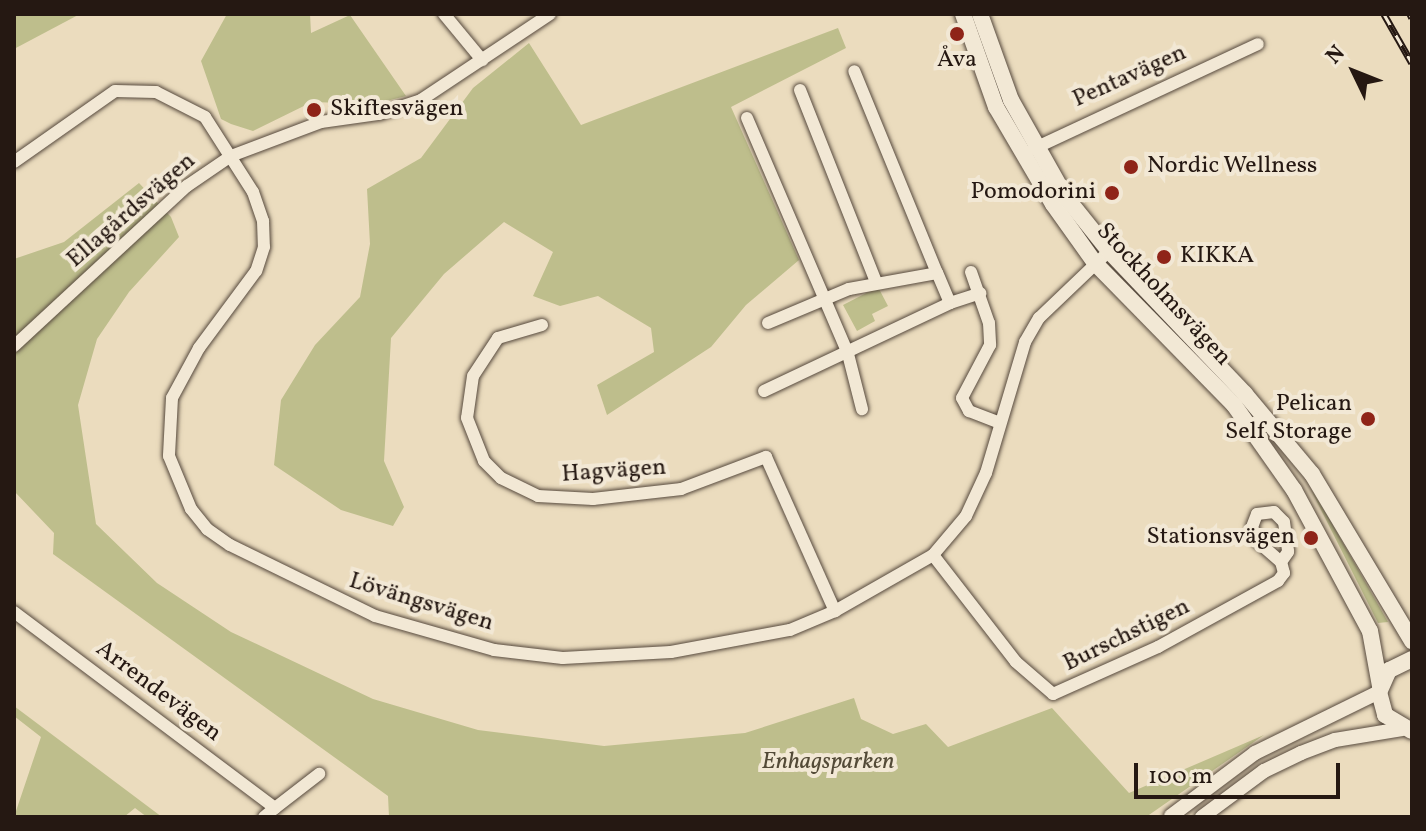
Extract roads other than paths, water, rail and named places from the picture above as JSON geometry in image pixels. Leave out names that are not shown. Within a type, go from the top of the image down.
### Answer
[{"type":"main road","name":"Stockholmsvägen","points":[[963,14],[996,107],[1109,251],[1245,394],[1312,474],[1412,641]]},
{"type":"main road","name":"Stockholmsvägen","points":[[980,14],[1029,150],[1095,263],[1234,405],[1269,451],[1334,556],[1370,631],[1385,715],[1407,730]]},
{"type":"main road","points":[[1380,689],[1389,670],[1412,659]]},
{"type":"street","points":[[444,14],[482,60]]},
{"type":"street","name":"Ellagårdsvägen","points":[[14,346],[187,186],[231,156],[321,122],[406,106],[550,14]]},
{"type":"street","name":"Pentavägen","points":[[1029,150],[1258,44]]},
{"type":"street","points":[[854,71],[950,303]]},
{"type":"street","name":"Lövängsvägen","points":[[14,162],[40,148],[92,103],[115,91],[139,89],[181,101],[205,117],[253,192],[263,221],[264,247],[256,271],[181,375],[168,430],[179,482],[207,529],[324,595],[435,636],[494,650],[563,658],[657,653],[790,630],[835,611],[933,555],[966,516],[986,473],[1025,342],[1039,318],[1109,251]]},
{"type":"street","points":[[800,90],[876,282]]},
{"type":"street","points":[[747,118],[848,354],[862,409]]},
{"type":"street","points":[[971,272],[980,293],[990,345],[962,398],[969,411],[1000,423]]},
{"type":"street","points":[[768,323],[876,282],[937,273]]},
{"type":"street","points":[[764,391],[848,354],[950,303],[980,293]]},
{"type":"street","name":"Hagvägen","points":[[542,325],[498,338],[473,376],[467,418],[472,439],[501,478],[538,496],[593,499],[681,489],[766,457],[835,611]]},
{"type":"street","name":"Burschstigen","points":[[933,555],[1016,662],[1053,694],[1226,611],[1278,581],[1284,573],[1281,562]]},
{"type":"street","name":"Arrendevägen","points":[[14,612],[275,808]]},
{"type":"street","points":[[1165,817],[1173,816],[1255,753],[1380,689]]},
{"type":"street","points":[[1202,817],[1264,771],[1301,753],[1335,740],[1407,730]]},
{"type":"street","points":[[264,817],[319,774]]},
{"type":"railway","points":[[1384,14],[1412,63]]},
{"type":"railway","points":[[1410,14],[1412,18]]},
{"type":"place","name":"Åva","points":[[957,34]]},
{"type":"place","name":"Skiftesvägen","points":[[314,110]]},
{"type":"place","name":"Nordic Wellness","points":[[1131,167]]},
{"type":"place","name":"Pomodorini","points":[[1112,193]]},
{"type":"place","name":"KIKKA","points":[[1164,257]]},
{"type":"place","name":"Pelican Self Storage","points":[[1368,419]]},
{"type":"place","name":"Stationsvägen","points":[[1311,538]]},
{"type":"park label","name":"Enhagsparken","points":[[828,763]]}]
